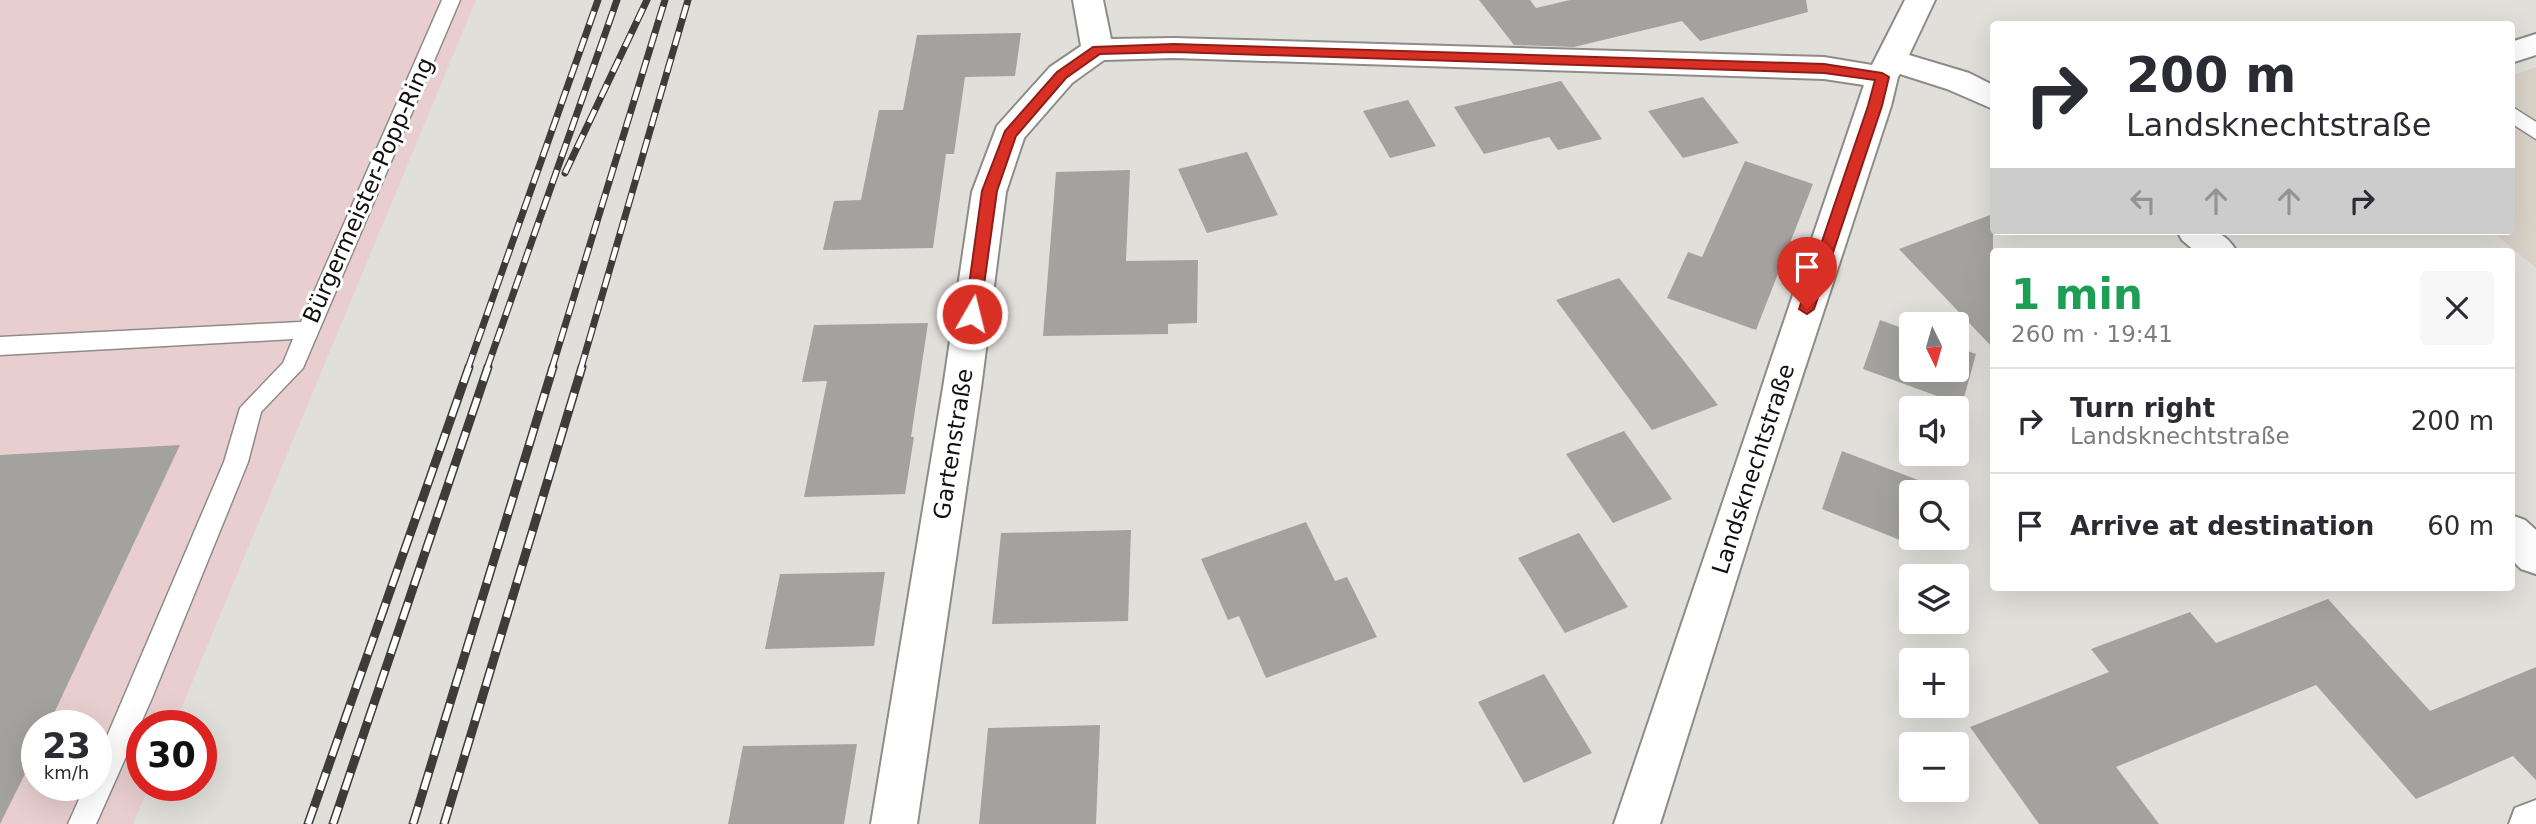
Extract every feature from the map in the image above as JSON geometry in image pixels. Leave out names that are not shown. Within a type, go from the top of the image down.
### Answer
[{"type":"street","points":[[1088,0],[1097,50],[1219,49],[1886,69],[1958,81],[1990,97]]},
{"type":"street","name":"Landsknechtstraße","points":[[1637,824],[1738,511],[1886,69],[1920,0]]},
{"type":"street","points":[[2515,52],[2536,44]]},
{"type":"street","name":"Gartenstraße","points":[[894,824],[962,388],[989,191],[1009,134],[1061,75],[1097,50]]},
{"type":"street","points":[[2199,235],[2214,248]]},
{"type":"street","points":[[2515,536],[2536,556]]},
{"type":"lane","name":"Bürgermeister-Popp-Ring","points":[[0,346],[309,330],[451,0]]},
{"type":"lane","points":[[2515,116],[2536,132]]},
{"type":"lane","points":[[82,824],[139,698],[236,462],[251,408],[292,368],[309,330]]},
{"type":"shaded area","points":[[0,0],[476,0],[181,710],[126,710],[126,801],[143,801],[133,824],[0,824]]},
{"type":"shaded area","points":[[2536,67],[2536,268],[2497,235],[2515,235],[2515,75]]},
{"type":"building","points":[[1479,0],[1530,0],[1536,8],[1570,0],[1806,0],[1808,12],[1700,41],[1682,21],[1574,47],[1514,45]]},
{"type":"building","points":[[1021,33],[1015,76],[965,77],[954,154],[946,154],[933,248],[823,250],[834,201],[861,200],[879,110],[903,110],[917,35]]},
{"type":"building","points":[[1561,81],[1602,139],[1558,150],[1549,137],[1484,154],[1454,107]]},
{"type":"building","points":[[1703,97],[1739,143],[1683,158],[1648,111]]},
{"type":"building","points":[[1408,100],[1436,146],[1390,158],[1363,111]]},
{"type":"building","points":[[1247,152],[1278,215],[1207,233],[1178,169]]},
{"type":"building","points":[[1745,161],[1813,184],[1756,330],[1667,298],[1688,252],[1702,257]]},
{"type":"building","points":[[1130,170],[1126,261],[1198,260],[1197,323],[1168,324],[1168,334],[1043,336],[1056,172]]},
{"type":"building","points":[[1990,215],[1993,248],[1990,248],[1990,345],[1969,323],[1969,312],[1959,312],[1899,249]]},
{"type":"building","points":[[1619,278],[1718,405],[1652,430],[1556,300]]},
{"type":"building","points":[[1880,320],[1899,327],[1899,382],[1968,382],[1964,396],[1937,396],[1863,369]]},
{"type":"building","points":[[928,323],[905,494],[804,497],[827,381],[802,382],[814,325]]},
{"type":"building","points":[[1969,352],[1976,354],[1969,380]]},
{"type":"building","points":[[1624,431],[1672,499],[1613,523],[1566,454]]},
{"type":"building","points":[[180,445],[56,710],[21,710],[21,782],[0,824],[0,455]]},
{"type":"building","points":[[1842,451],[1918,480],[1899,480],[1899,540],[1822,509]]},
{"type":"building","points":[[1306,522],[1335,581],[1347,577],[1377,637],[1266,678],[1239,616],[1228,620],[1201,559]]},
{"type":"building","points":[[1131,530],[1128,621],[992,624],[1001,533]]},
{"type":"building","points":[[1579,533],[1628,607],[1565,633],[1518,558]]},
{"type":"building","points":[[885,572],[874,646],[765,649],[780,574]]},
{"type":"building","points":[[2328,599],[2430,711],[2536,667],[2536,780],[2513,756],[2416,799],[2316,685],[2116,767],[2159,824],[2039,824],[1970,727],[2109,672],[2091,649],[2190,612],[2216,643]]},
{"type":"building","points":[[1544,674],[1592,753],[1524,783],[1478,702]]},
{"type":"building","points":[[1100,725],[1096,824],[979,824],[988,728]]},
{"type":"building","points":[[857,744],[844,824],[728,824],[743,746]]},
{"type":"railway","points":[[468,368],[598,0]]},
{"type":"railway","points":[[487,368],[617,0]]},
{"type":"railway","points":[[565,173],[647,0]]},
{"type":"railway","points":[[552,368],[665,0]]},
{"type":"railway","points":[[581,368],[688,0]]},
{"type":"railway","points":[[308,824],[469,367]]},
{"type":"railway","points":[[333,824],[488,367]]},
{"type":"railway","points":[[413,824],[553,367]]},
{"type":"railway","points":[[444,824],[582,367]]},
{"type":"route","points":[[972,314],[989,191],[1009,134],[1061,75],[1097,50],[1174,48],[1824,68],[1882,77],[1875,106],[1807,309]]}]
